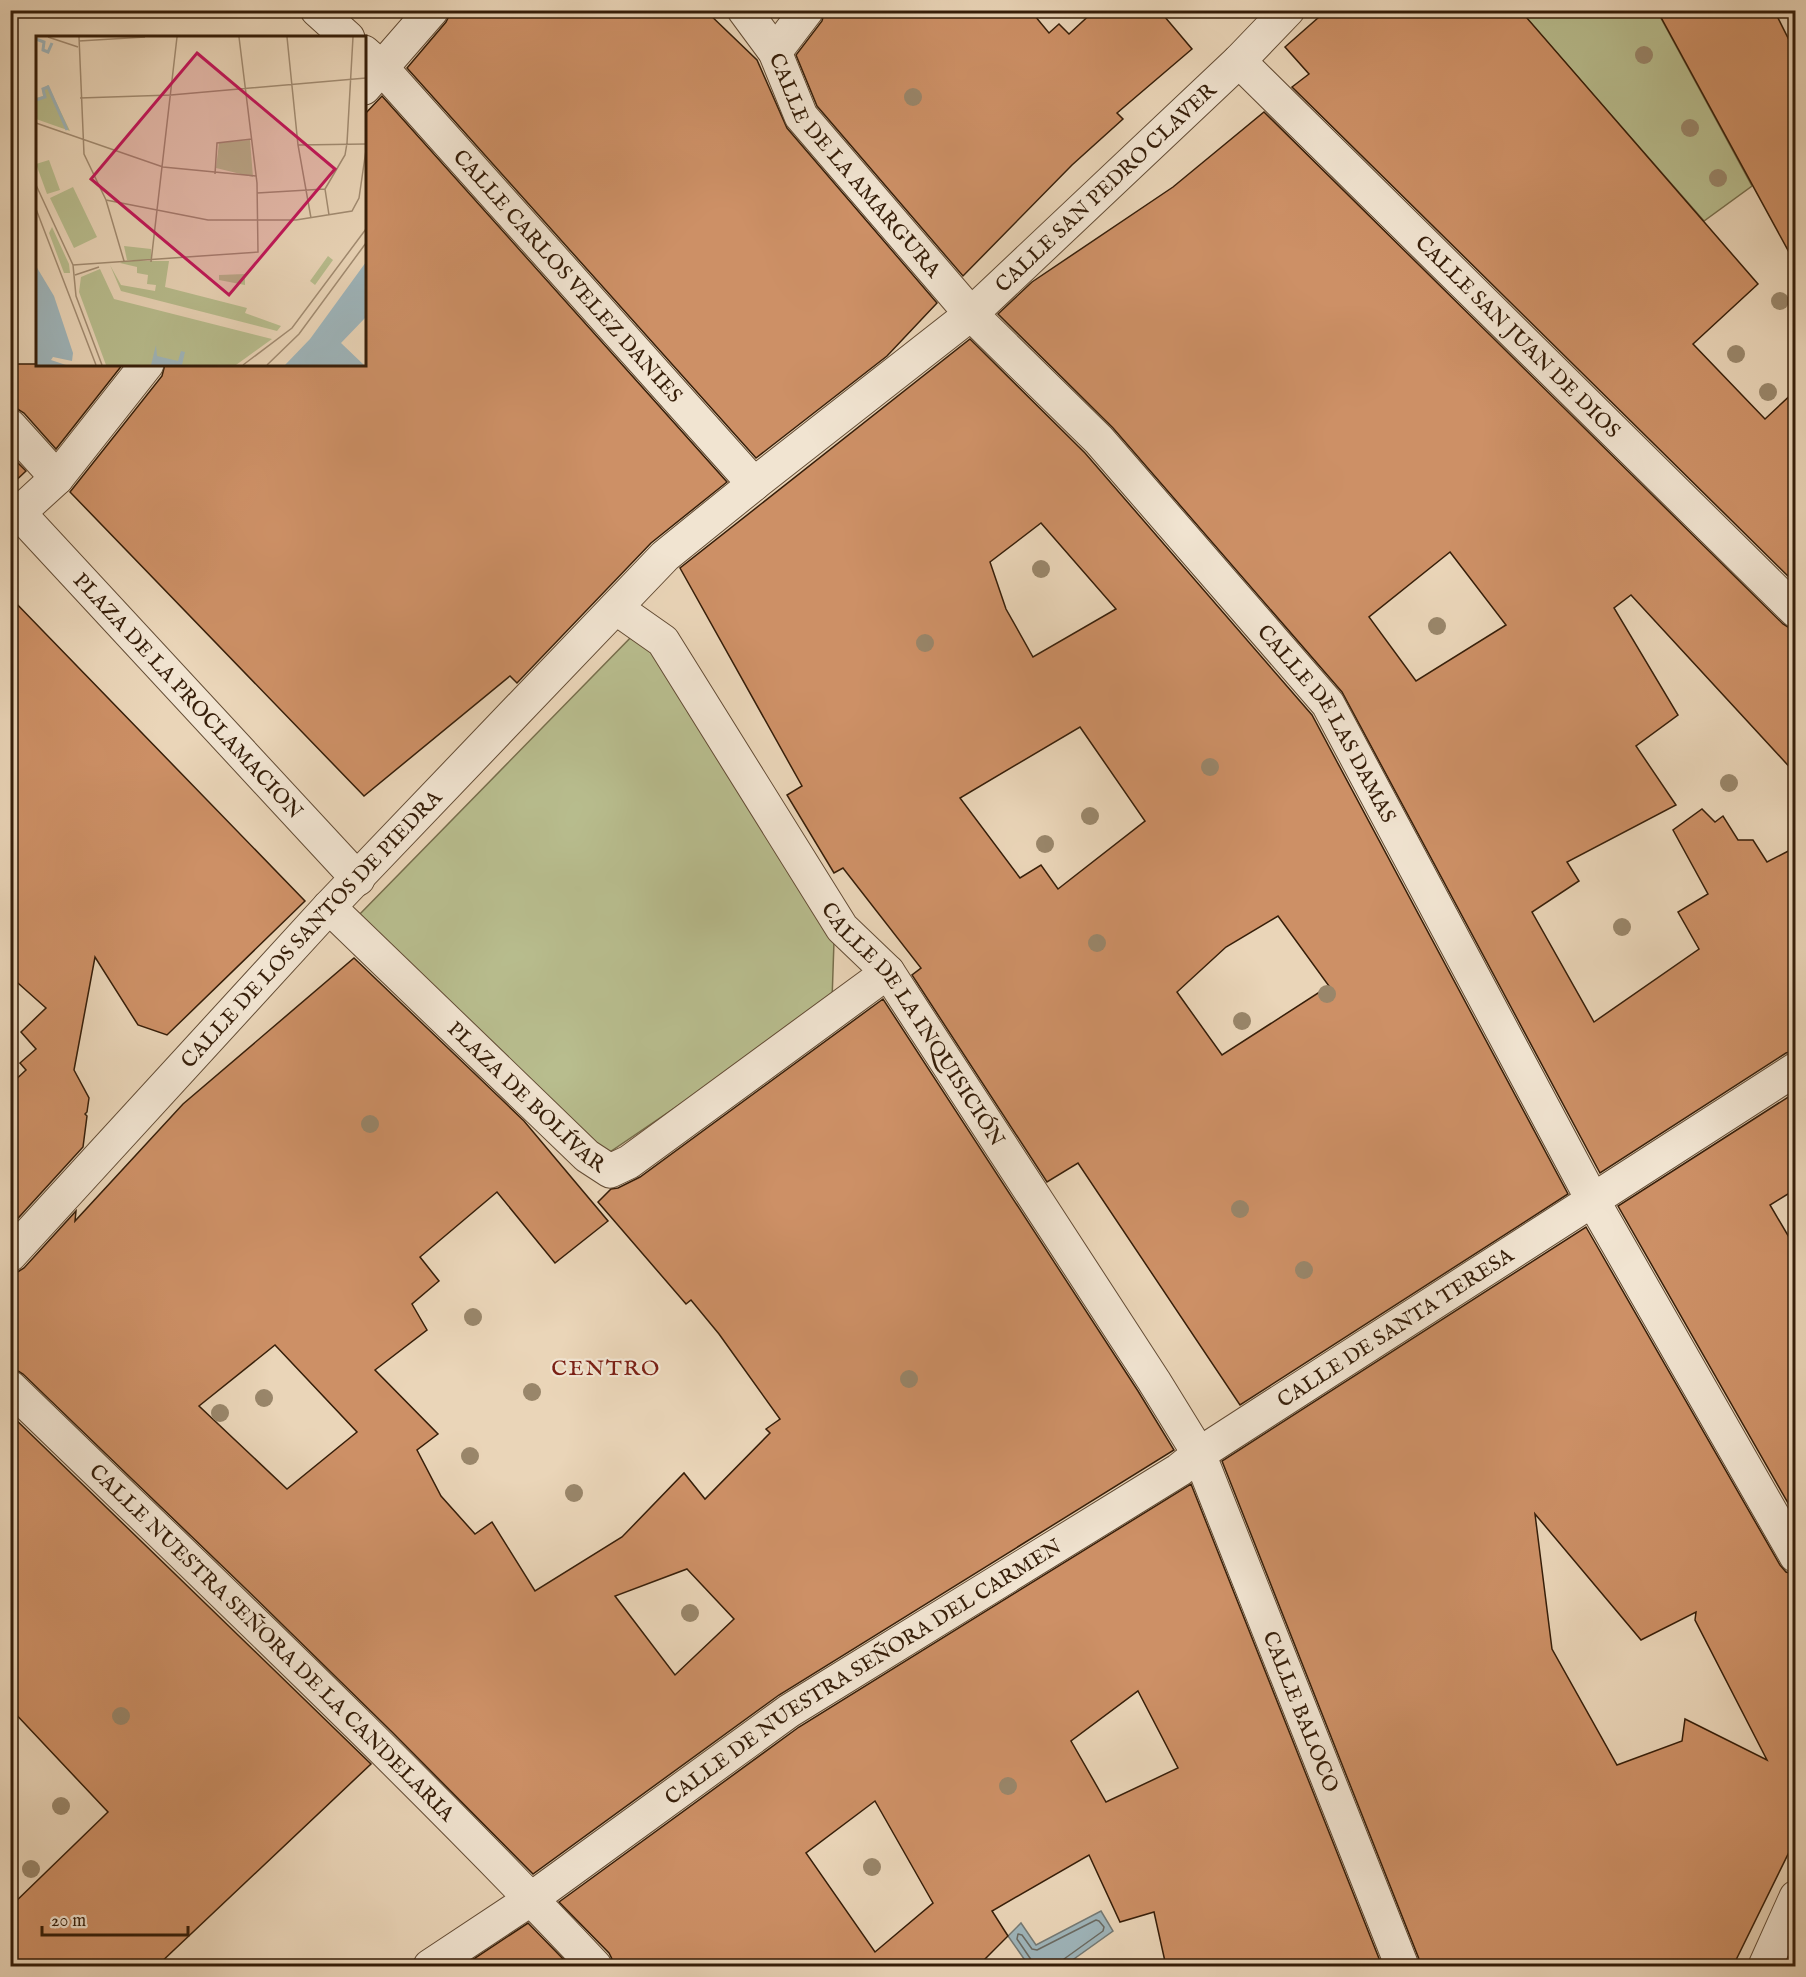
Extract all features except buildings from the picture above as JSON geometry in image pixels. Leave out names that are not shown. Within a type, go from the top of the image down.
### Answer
[{"type":"street","points":[[317,10],[346,36]]},
{"type":"street","points":[[370,69],[432,10]]},
{"type":"street","name":"CALLE DE LA AMARGURA","points":[[744,10],[775,52],[801,116],[971,314]]},
{"type":"street","points":[[775,52],[807,10]]},
{"type":"street","name":"CALLE SAN PEDRO CLAVER","points":[[754,484],[971,314],[1239,61],[1288,10]]},
{"type":"street","name":"CALLE SAN JUAN DE DIOS","points":[[1239,61],[1796,611]]},
{"type":"street","name":"CALLE CARLOS VELEZ DANIES","points":[[370,69],[754,484]]},
{"type":"street","name":"CALLE DE LAS DAMAS","points":[[971,314],[1099,440],[1329,704],[1592,1199],[1796,1556]]},
{"type":"street","points":[[15,517],[57,478],[145,366]]},
{"type":"street","points":[[10,426],[57,478]]},
{"type":"street","name":"CALLE DE LOS SANTOS DE PIEDRA","points":[[10,1255],[329,907],[665,556],[754,484]]},
{"type":"street","name":"PLAZA DE LA PROCLAMACION","points":[[15,517],[358,879]]},
{"type":"street","name":"CALLE DE LA INQUISICIÓN","points":[[616,608],[663,641],[842,928],[888,972],[1148,1371],[1199,1454]]},
{"type":"street","name":"PLAZA DE BOLÍVAR","points":[[329,907],[587,1156],[610,1171],[629,1162],[888,972]]},
{"type":"street","name":"CALLE DE SANTA TERESA","points":[[1199,1454],[1796,1069]]},
{"type":"street","name":"CALLE NUESTRA SEÑORA DE LA CANDELARIA","points":[[10,1387],[401,1767],[595,1966]]},
{"type":"street","name":"CALLE DE NUESTRA SEÑORA DEL CARMEN","points":[[430,1966],[531,1899],[789,1711],[1179,1470],[1199,1454]]},
{"type":"street","name":"CALLE BALOCO","points":[[1199,1454],[1402,1966]]},
{"type":"street","points":[[1765,1966],[1796,1897]]},
{"type":"green space","points":[[1520,11],[1657,11],[1752,186],[1704,221]]},
{"type":"green space","points":[[639,629],[834,941],[832,1001],[601,1158],[357,917]]},
{"type":"water","points":[[1101,1911],[1113,1931],[1064,1966],[1029,1966],[1008,1936],[1021,1923],[1036,1945]]},
{"type":"district","name":"CENTRO","points":[[606,1367]]}]
